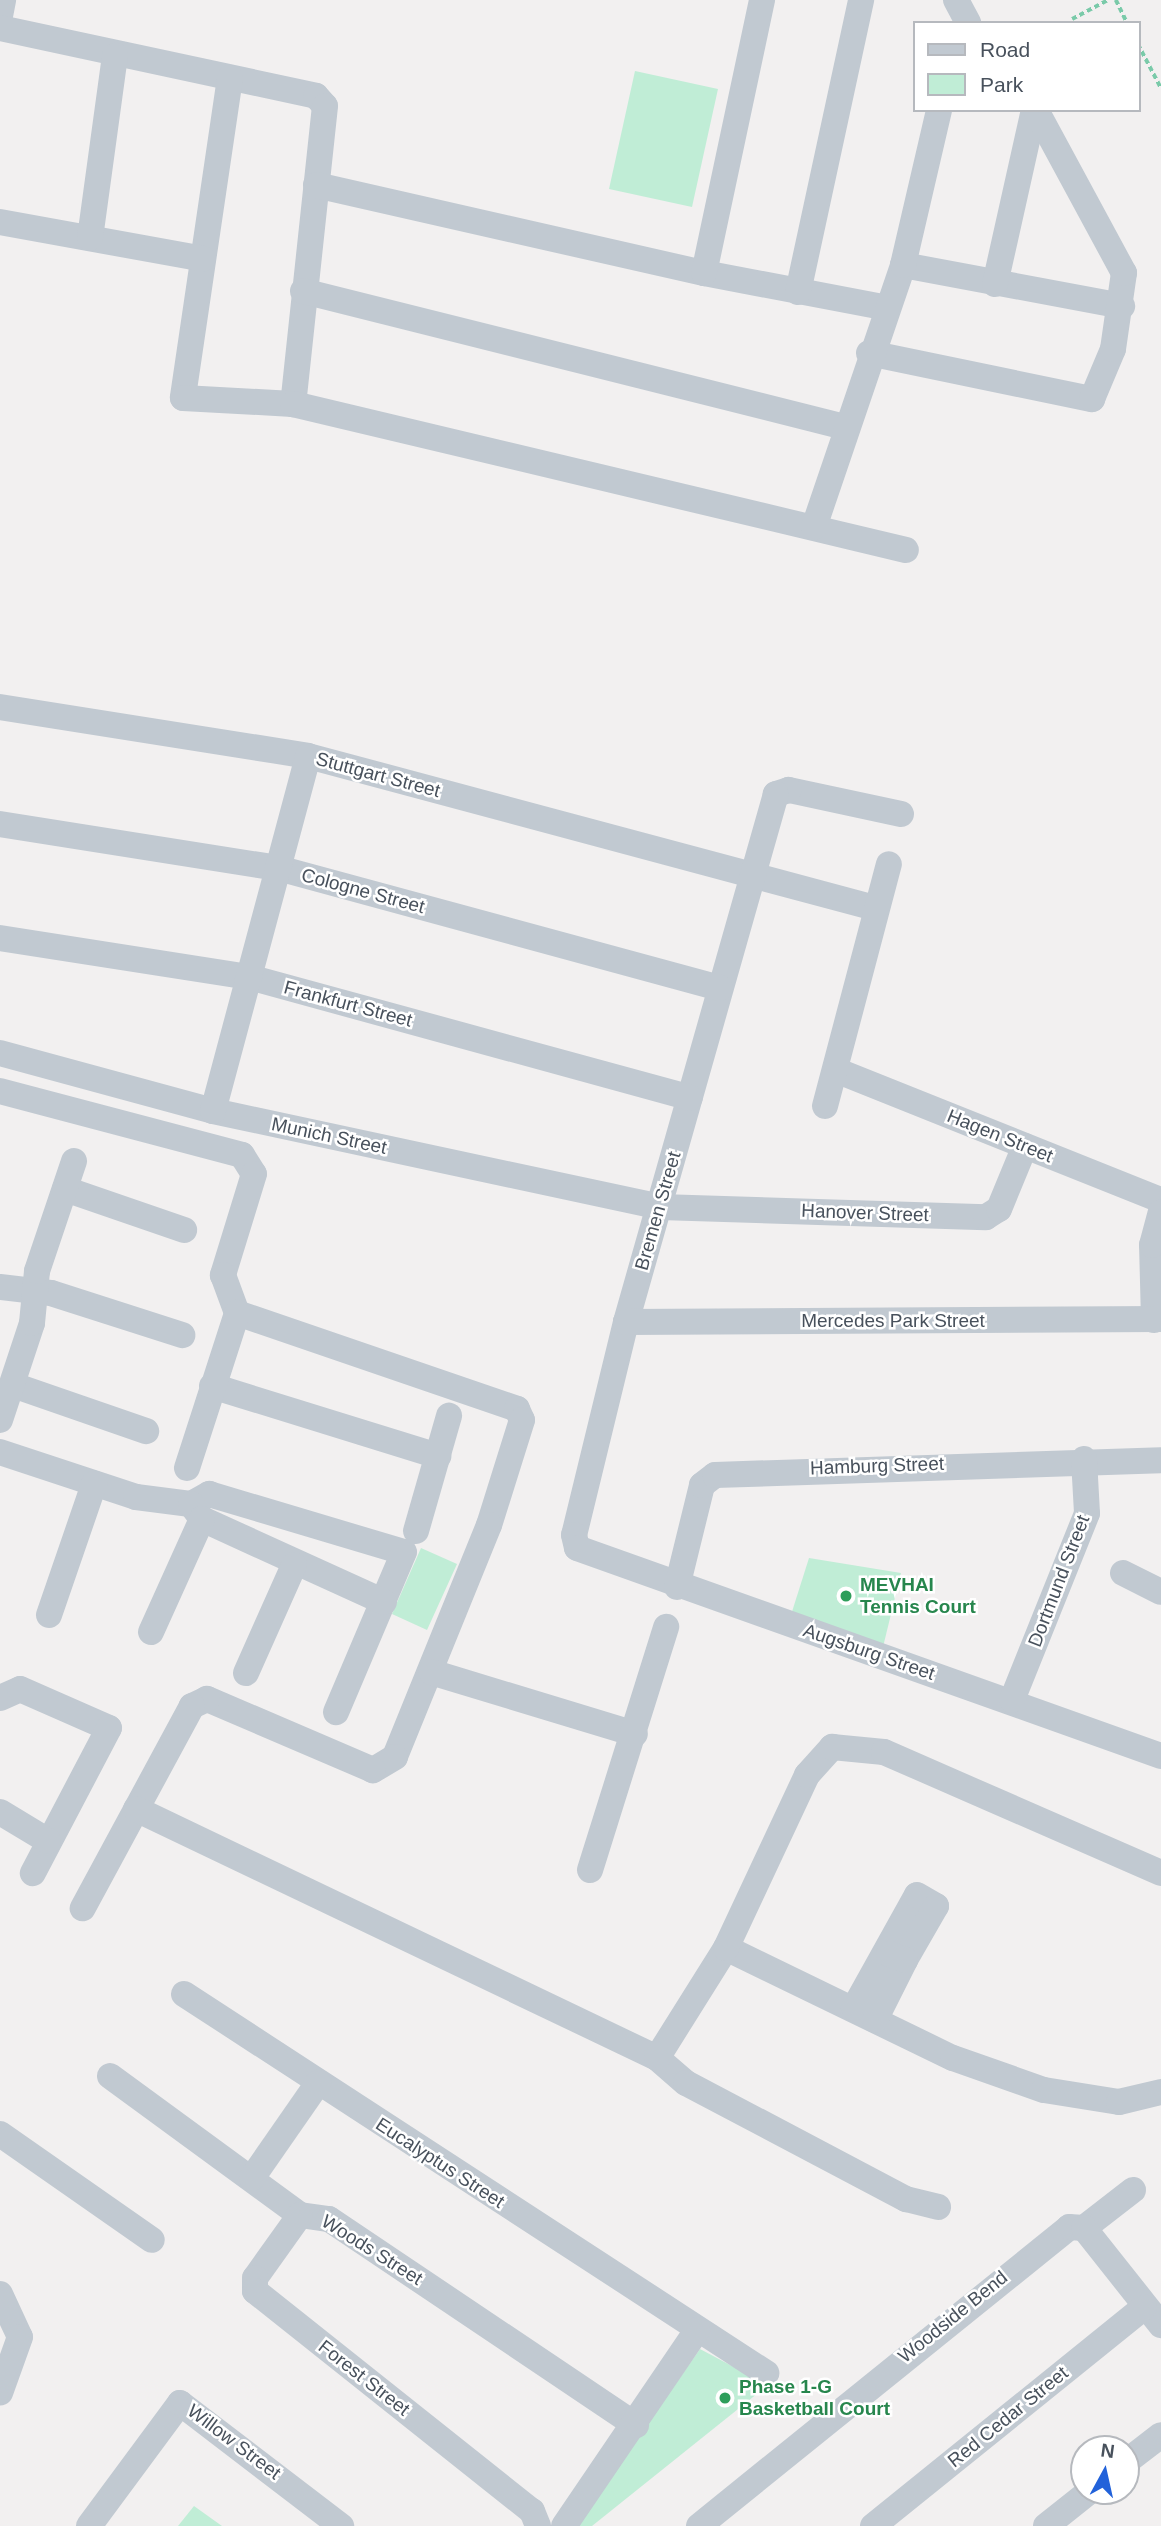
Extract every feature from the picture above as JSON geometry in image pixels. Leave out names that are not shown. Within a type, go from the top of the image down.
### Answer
[{"type":"street","points":[[0,16],[3,0]]},
{"type":"street","points":[[704,274],[762,0]]},
{"type":"street","points":[[797,292],[861,0]]},
{"type":"street","points":[[0,28],[115,56],[316,96],[325,106],[303,291],[293,404]]},
{"type":"street","points":[[90,238],[115,56]]},
{"type":"street","points":[[230,78],[183,398],[293,404],[906,550]]},
{"type":"street","points":[[814,527],[883,307],[902,265],[939,112]]},
{"type":"street","points":[[995,284],[1035,112]]},
{"type":"street","points":[[869,353],[1092,399],[1122,306],[1124,273],[1036,112]]},
{"type":"street","points":[[316,185],[704,274],[883,307]]},
{"type":"street","points":[[0,222],[203,259]]},
{"type":"street","points":[[902,265],[1122,306]]},
{"type":"street","points":[[303,291],[845,427]]},
{"type":"street","name":"Stuttgart Street","points":[[0,707],[307,756],[748,875]]},
{"type":"street","points":[[213,1111],[307,756]]},
{"type":"street","name":"Bremen Street","points":[[577,1548],[574,1535],[626,1322],[690,1098],[748,875],[780,790],[901,814]]},
{"type":"street","name":"Cologne Street","points":[[0,824],[278,868],[720,988]]},
{"type":"street","points":[[825,1106],[838,1071],[875,908],[889,864]]},
{"type":"street","points":[[748,875],[875,908]]},
{"type":"street","name":"Frankfurt Street","points":[[0,938],[248,977],[690,1098]]},
{"type":"street","name":"Munich Street","points":[[0,1053],[213,1111],[660,1207]]},
{"type":"street","name":"Hagen Street","points":[[838,1071],[1161,1200]]},
{"type":"street","points":[[0,1091],[242,1155],[250,1163],[254,1174],[223,1275],[237,1313],[187,1468]]},
{"type":"street","name":"Hanover Street","points":[[660,1207],[986,1217],[999,1209],[1024,1146]]},
{"type":"street","points":[[0,1420],[32,1323],[32,1291],[74,1161]]},
{"type":"street","points":[[65,1189],[184,1230]]},
{"type":"street","points":[[1158,1319],[1152,1245],[1161,1212]]},
{"type":"street","points":[[0,1287],[32,1291],[181,1335]]},
{"type":"street","points":[[83,1908],[192,1706],[207,1699],[373,1770],[395,1757],[431,1672],[521,1436],[517,1409],[237,1313]]},
{"type":"street","name":"Mercedes Park Street","points":[[626,1322],[1158,1319]]},
{"type":"street","points":[[13,1385],[146,1431]]},
{"type":"street","points":[[212,1386],[438,1456]]},
{"type":"street","points":[[416,1531],[449,1416]]},
{"type":"street","points":[[0,1452],[94,1484],[197,1512],[294,1565],[384,1602]]},
{"type":"street","name":"Hamburg Street","points":[[677,1587],[702,1485],[715,1475],[1084,1459],[1161,1460]]},
{"type":"street","name":"Dortmund Street","points":[[1012,1700],[1087,1513],[1084,1459]]},
{"type":"street","points":[[49,1615],[94,1484]]},
{"type":"street","points":[[151,1632],[197,1512],[209,1494],[404,1552],[336,1712]]},
{"type":"street","name":"Augsburg Street","points":[[577,1548],[677,1587],[1012,1700],[1161,1756]]},
{"type":"street","points":[[246,1673],[294,1565]]},
{"type":"street","points":[[1123,1573],[1161,1592]]},
{"type":"street","points":[[590,1870],[635,1734],[666,1627]]},
{"type":"street","points":[[431,1672],[635,1734]]},
{"type":"street","points":[[0,1698],[20,1689],[109,1728],[33,1873]]},
{"type":"street","points":[[657,2057],[726,1948],[807,1774],[832,1748],[884,1752],[1161,1872]]},
{"type":"street","points":[[136,1810],[657,2057],[686,2083],[906,2199],[938,2207]]},
{"type":"street","points":[[0,1812],[48,1841]]},
{"type":"street","points":[[726,1948],[953,2058],[1044,2090],[1119,2102],[1161,2092]]},
{"type":"street","points":[[865,2014],[895,1956]]},
{"type":"street","name":"Eucalyptus Street","points":[[184,1994],[766,2373]]},
{"type":"street","name":"Woods Street","points":[[110,2077],[300,2215],[329,2219],[636,2426]]},
{"type":"street","points":[[252,2178],[318,2083]]},
{"type":"street","points":[[0,2134],[152,2240]]},
{"type":"street","points":[[1133,2190],[1084,2228],[1152,2316]]},
{"type":"street","name":"Forest Street","points":[[300,2215],[255,2278],[255,2291],[532,2511],[538,2526]]},
{"type":"street","name":"Woodside Bend","points":[[699,2526],[1060,2231],[1084,2228]]},
{"type":"street","points":[[0,2294],[20,2337],[0,2393]]},
{"type":"street","name":"Red Cedar Street","points":[[873,2526],[1152,2316]]},
{"type":"street","points":[[564,2526],[636,2426],[698,2330]]},
{"type":"street","name":"Willow Street","points":[[89,2526],[180,2403],[341,2526]]},
{"type":"street","points":[[1140,2451],[1161,2435]]},
{"type":"street","points":[[1046,2526],[1072,2505]]},
{"type":"path","points":[[1072,19],[1108,0]]},
{"type":"path","points":[[1116,0],[1126,21]]},
{"type":"path","points":[[1140,48],[1161,88]]},
{"type":"green space","points":[[635,71],[718,89],[692,207],[609,189]]},
{"type":"green space","points":[[421,1548],[457,1564],[427,1630],[392,1614]]},
{"type":"green space","name":"MEVHAI Tennis Court","points":[[809,1558],[901,1573],[883,1647],[790,1618]]},
{"type":"green space","points":[[700,2349],[768,2385],[592,2526],[575,2526]]},
{"type":"green space","points":[[194,2506],[222,2526],[178,2526]]},
{"type":"place","name":"MEVHAI Tennis Court","points":[[846,1596]]},
{"type":"place","name":"Phase 1-G Basketball Court","points":[[725,2398]]}]
